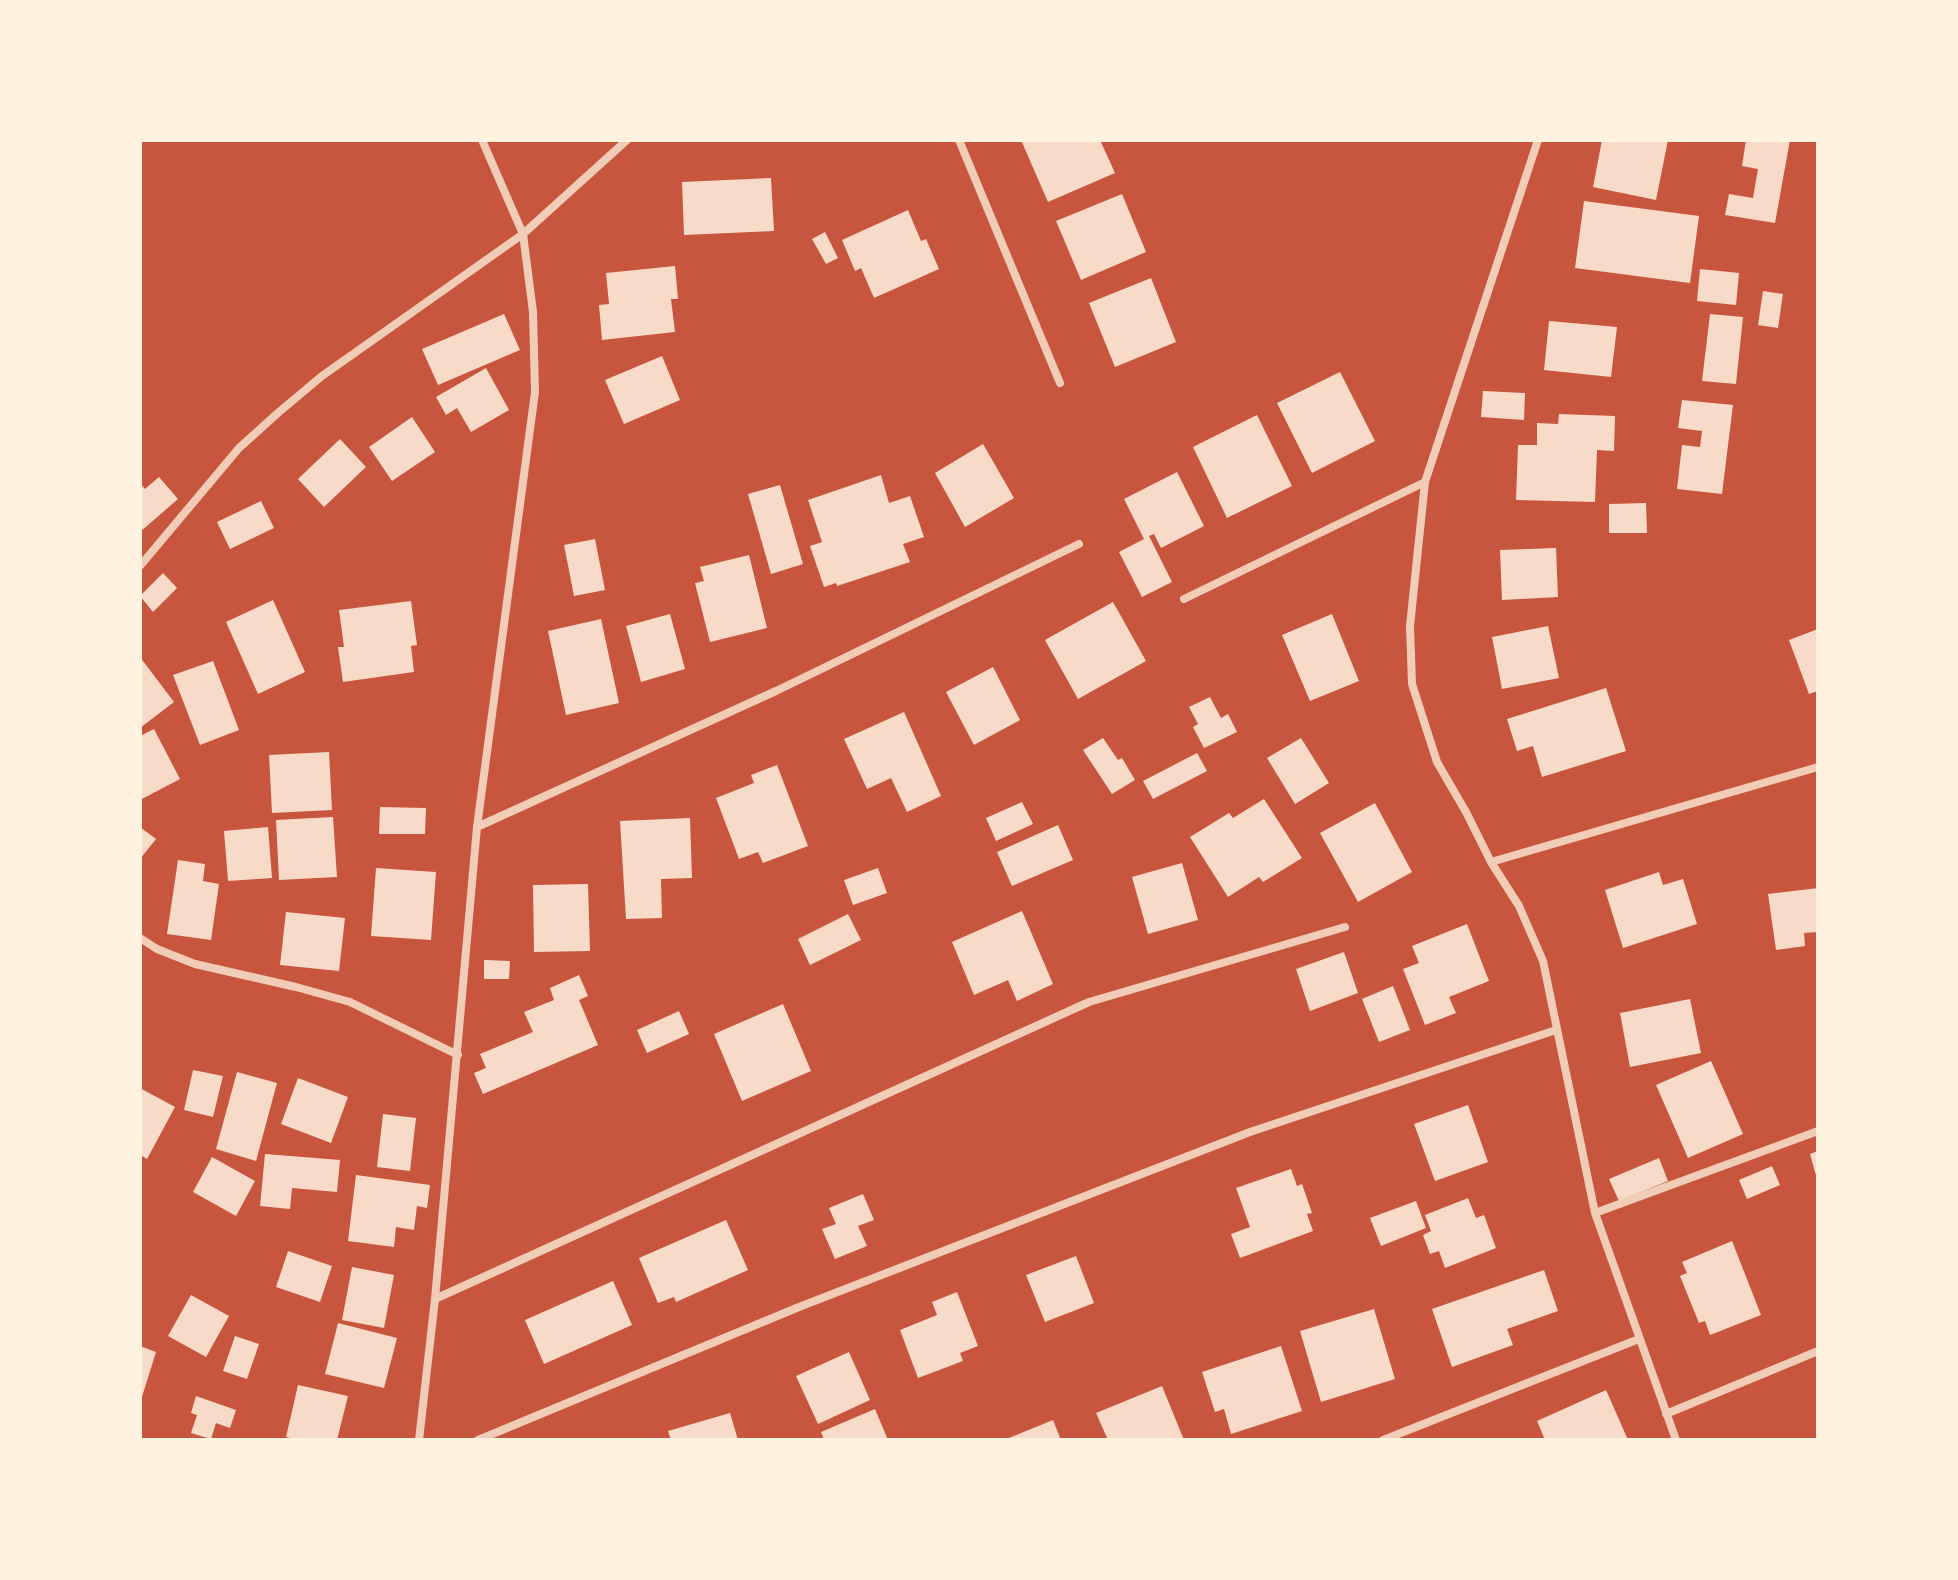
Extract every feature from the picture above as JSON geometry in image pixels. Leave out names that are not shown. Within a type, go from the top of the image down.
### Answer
[{"type":"street","points":[[419,1440],[435,1299],[477,827],[535,392],[533,312],[523,234],[482,140]]},
{"type":"street","points":[[140,566],[239,448],[290,403],[399,320],[523,234],[627,140]]},
{"type":"street","points":[[959,140],[1060,383]]},
{"type":"street","points":[[1538,140],[1425,482],[1410,626],[1412,684],[1437,762],[1491,862],[1519,906],[1543,961],[1595,1213],[1676,1440]]},
{"type":"street","points":[[1184,599],[1425,482]]},
{"type":"street","points":[[477,827],[776,691],[1079,544]]},
{"type":"street","points":[[1491,862],[1818,767]]},
{"type":"street","points":[[435,1299],[1089,1002],[1345,927]]},
{"type":"street","points":[[140,938],[157,949],[195,964],[350,1002],[458,1055]]},
{"type":"street","points":[[478,1440],[813,1301],[1250,1132],[1556,1030]]},
{"type":"street","points":[[1595,1213],[1818,1131]]},
{"type":"street","points":[[1383,1440],[1639,1339]]},
{"type":"street","points":[[1666,1414],[1818,1351]]},
{"type":"building","points":[[1021,140],[1100,140],[1115,173],[1048,202]]},
{"type":"building","points":[[1602,140],[1668,140],[1656,200],[1593,187]]},
{"type":"building","points":[[1746,140],[1790,140],[1775,223],[1725,215],[1729,194],[1753,198],[1758,169],[1742,166]]},
{"type":"building","points":[[771,178],[774,231],[684,235],[682,182]]},
{"type":"building","points":[[1122,194],[1146,252],[1081,280],[1056,221]]},
{"type":"building","points":[[1584,201],[1699,216],[1690,283],[1575,268]]},
{"type":"building","points":[[908,210],[921,241],[926,239],[939,269],[874,298],[861,268],[855,271],[842,240]]},
{"type":"building","points":[[825,232],[838,258],[826,264],[812,239]]},
{"type":"building","points":[[675,266],[678,299],[671,299],[675,332],[602,340],[599,305],[609,304],[606,273]]},
{"type":"building","points":[[1700,269],[1739,273],[1736,305],[1697,301]]},
{"type":"building","points":[[1151,278],[1176,342],[1115,367],[1089,303]]},
{"type":"building","points":[[1763,291],[1783,294],[1778,328],[1758,325]]},
{"type":"building","points":[[504,314],[520,350],[438,385],[422,349]]},
{"type":"building","points":[[1710,314],[1743,317],[1736,384],[1702,381]]},
{"type":"building","points":[[1549,321],[1617,327],[1611,377],[1544,370]]},
{"type":"building","points":[[662,356],[680,400],[624,424],[605,380]]},
{"type":"building","points":[[486,368],[509,410],[471,432],[457,408],[446,415],[436,397]]},
{"type":"building","points":[[1340,372],[1375,441],[1312,473],[1277,403]]},
{"type":"building","points":[[1483,391],[1525,393],[1524,420],[1481,417]]},
{"type":"building","points":[[1682,400],[1733,405],[1722,494],[1677,489],[1682,445],[1700,447],[1702,431],[1678,428]]},
{"type":"building","points":[[1559,414],[1615,416],[1614,451],[1597,450],[1595,502],[1516,500],[1518,445],[1537,445],[1537,423],[1558,424]]},
{"type":"building","points":[[1257,415],[1292,486],[1227,518],[1193,447]]},
{"type":"building","points":[[412,417],[435,452],[392,481],[369,447]]},
{"type":"building","points":[[340,439],[366,467],[324,507],[298,479]]},
{"type":"building","points":[[983,444],[1014,498],[965,527],[935,473]]},
{"type":"building","points":[[1177,472],[1204,526],[1161,548],[1154,534],[1149,536],[1172,582],[1142,597],[1119,552],[1144,539],[1124,499]]},
{"type":"building","points":[[881,475],[889,503],[910,496],[924,537],[903,544],[910,562],[837,586],[836,583],[824,587],[810,546],[822,542],[808,500]]},
{"type":"building","points":[[159,477],[178,499],[140,532],[140,483],[145,489]]},
{"type":"building","points":[[780,485],[803,564],[771,574],[748,494]]},
{"type":"building","points":[[261,501],[274,528],[230,549],[217,522]]},
{"type":"building","points":[[1646,503],[1647,533],[1609,533],[1609,504]]},
{"type":"building","points":[[595,539],[605,590],[574,596],[564,545]]},
{"type":"building","points":[[1556,548],[1558,597],[1502,600],[1500,550]]},
{"type":"building","points":[[749,555],[767,628],[710,642],[695,583],[704,581],[700,567]]},
{"type":"building","points":[[163,573],[177,588],[153,612],[140,596]]},
{"type":"building","points":[[273,600],[305,672],[258,694],[226,622]]},
{"type":"building","points":[[411,601],[417,645],[411,646],[414,672],[343,682],[338,647],[344,647],[339,610]]},
{"type":"building","points":[[1113,602],[1146,661],[1078,699],[1045,640]]},
{"type":"building","points":[[670,614],[685,669],[641,682],[626,626]]},
{"type":"building","points":[[1332,614],[1359,681],[1310,701],[1282,635]]},
{"type":"building","points":[[601,619],[619,703],[566,715],[548,631]]},
{"type":"building","points":[[1548,626],[1559,678],[1502,689],[1492,637]]},
{"type":"building","points":[[1818,629],[1818,691],[1809,694],[1789,640]]},
{"type":"building","points":[[140,657],[174,702],[140,728]]},
{"type":"building","points":[[213,661],[239,730],[200,745],[173,675]]},
{"type":"building","points":[[993,667],[1020,720],[974,745],[946,692]]},
{"type":"building","points":[[1606,688],[1626,751],[1542,777],[1533,746],[1517,751],[1507,719]]},
{"type":"building","points":[[1210,697],[1221,718],[1228,714],[1237,732],[1204,748],[1193,727],[1198,724],[1189,707]]},
{"type":"building","points":[[904,712],[941,796],[907,812],[891,778],[867,789],[844,739]]},
{"type":"building","points":[[154,729],[180,779],[140,800],[140,736]]},
{"type":"building","points":[[1103,738],[1118,760],[1122,758],[1135,780],[1112,794],[1083,750]]},
{"type":"building","points":[[1301,738],[1329,783],[1295,804],[1267,758]]},
{"type":"building","points":[[329,752],[332,810],[272,813],[269,755]]},
{"type":"building","points":[[1197,753],[1207,771],[1153,799],[1143,781]]},
{"type":"building","points":[[777,765],[808,846],[763,863],[758,852],[739,859],[716,798],[754,783],[751,775]]},
{"type":"building","points":[[1264,799],[1302,858],[1263,882],[1259,877],[1228,897],[1190,837],[1229,813],[1233,818]]},
{"type":"building","points":[[1022,802],[1033,824],[996,841],[986,818]]},
{"type":"building","points":[[1375,803],[1412,872],[1358,902],[1320,833]]},
{"type":"building","points":[[380,807],[426,808],[425,834],[379,834]]},
{"type":"building","points":[[333,817],[337,877],[279,880],[276,820]]},
{"type":"building","points":[[690,818],[692,878],[661,879],[662,918],[626,919],[620,821]]},
{"type":"building","points":[[1058,825],[1073,860],[1012,886],[997,852]]},
{"type":"building","points":[[140,827],[156,839],[140,859]]},
{"type":"building","points":[[268,827],[272,878],[228,881],[224,831]]},
{"type":"building","points":[[178,860],[205,864],[203,881],[219,884],[211,940],[167,934]]},
{"type":"building","points":[[1182,863],[1198,920],[1148,934],[1132,877]]},
{"type":"building","points":[[376,868],[436,872],[431,940],[371,936]]},
{"type":"building","points":[[878,868],[887,893],[853,905],[844,880]]},
{"type":"building","points":[[1659,872],[1663,885],[1683,879],[1697,924],[1623,948],[1605,890]]},
{"type":"building","points":[[588,884],[590,951],[534,952],[533,885]]},
{"type":"building","points":[[1818,888],[1818,932],[1804,933],[1805,946],[1776,950],[1768,894]]},
{"type":"building","points":[[1022,911],[1053,984],[1017,1001],[1008,980],[974,995],[952,942]]},
{"type":"building","points":[[286,912],[345,918],[339,971],[280,965]]},
{"type":"building","points":[[848,914],[861,940],[810,965],[798,939]]},
{"type":"building","points":[[1467,924],[1489,981],[1449,997],[1456,1013],[1425,1025],[1403,969],[1419,963],[1412,946]]},
{"type":"building","points":[[1344,952],[1358,993],[1310,1011],[1296,969]]},
{"type":"building","points":[[484,960],[510,961],[509,979],[484,979]]},
{"type":"building","points":[[579,975],[588,996],[579,1000],[598,1045],[483,1094],[474,1073],[486,1068],[480,1054],[533,1032],[524,1012],[554,1000],[550,988]]},
{"type":"building","points":[[1393,986],[1410,1030],[1379,1042],[1362,999]]},
{"type":"building","points":[[1690,999],[1701,1053],[1630,1067],[1620,1013]]},
{"type":"building","points":[[783,1004],[811,1071],[742,1101],[714,1034]]},
{"type":"building","points":[[679,1011],[689,1034],[647,1053],[637,1030]]},
{"type":"building","points":[[1711,1061],[1743,1134],[1688,1158],[1656,1085]]},
{"type":"building","points":[[193,1070],[223,1076],[213,1117],[184,1110]]},
{"type":"building","points":[[237,1072],[277,1083],[256,1161],[216,1149]]},
{"type":"building","points":[[298,1078],[348,1097],[331,1143],[281,1124]]},
{"type":"building","points":[[140,1088],[175,1107],[147,1159],[140,1155]]},
{"type":"building","points":[[1468,1105],[1488,1162],[1435,1181],[1414,1124]]},
{"type":"building","points":[[383,1114],[416,1118],[410,1171],[377,1167]]},
{"type":"building","points":[[1818,1151],[1818,1179],[1817,1179],[1810,1154]]},
{"type":"building","points":[[265,1154],[340,1160],[337,1192],[292,1188],[290,1209],[260,1206]]},
{"type":"building","points":[[212,1157],[255,1181],[236,1216],[193,1192]]},
{"type":"building","points":[[1659,1158],[1668,1181],[1619,1201],[1609,1179]]},
{"type":"building","points":[[1772,1166],[1780,1185],[1747,1199],[1739,1180]]},
{"type":"building","points":[[1291,1169],[1297,1186],[1302,1184],[1312,1213],[1307,1214],[1313,1231],[1240,1258],[1231,1234],[1250,1227],[1236,1188]]},
{"type":"building","points":[[356,1175],[430,1185],[427,1208],[417,1206],[414,1230],[396,1227],[394,1247],[348,1241]]},
{"type":"building","points":[[863,1194],[874,1220],[858,1226],[867,1246],[835,1259],[822,1229],[836,1224],[829,1208]]},
{"type":"building","points":[[1468,1198],[1476,1218],[1484,1215],[1496,1248],[1445,1268],[1439,1251],[1430,1254],[1423,1235],[1431,1231],[1425,1215]]},
{"type":"building","points":[[1416,1201],[1426,1228],[1381,1246],[1370,1218]]},
{"type":"building","points":[[726,1220],[748,1270],[676,1302],[674,1297],[658,1303],[639,1258]]},
{"type":"building","points":[[1732,1241],[1761,1315],[1710,1335],[1705,1321],[1699,1323],[1680,1276],[1687,1273],[1682,1262]]},
{"type":"building","points":[[288,1251],[332,1266],[320,1302],[276,1287]]},
{"type":"building","points":[[1076,1256],[1094,1303],[1045,1322],[1026,1275]]},
{"type":"building","points":[[352,1267],[394,1275],[384,1328],[342,1320]]},
{"type":"building","points":[[1544,1270],[1558,1311],[1507,1329],[1513,1345],[1452,1367],[1432,1309]]},
{"type":"building","points":[[613,1281],[632,1325],[544,1364],[525,1320]]},
{"type":"building","points":[[957,1292],[978,1346],[960,1353],[963,1361],[918,1378],[900,1330],[937,1315],[932,1302]]},
{"type":"building","points":[[191,1295],[229,1316],[206,1357],[168,1336]]},
{"type":"building","points":[[1374,1309],[1395,1379],[1321,1402],[1300,1331]]},
{"type":"building","points":[[338,1323],[397,1338],[384,1388],[325,1374]]},
{"type":"building","points":[[235,1336],[259,1344],[247,1379],[223,1371]]},
{"type":"building","points":[[140,1346],[156,1352],[141,1400],[140,1400]]},
{"type":"building","points":[[1281,1346],[1302,1411],[1231,1434],[1224,1409],[1215,1412],[1202,1372]]},
{"type":"building","points":[[849,1352],[870,1400],[818,1424],[796,1376]]},
{"type":"building","points":[[298,1385],[348,1396],[337,1440],[286,1437]]},
{"type":"building","points":[[1162,1386],[1184,1440],[1108,1440],[1096,1413]]},
{"type":"building","points":[[1606,1390],[1628,1440],[1545,1440],[1537,1421]]},
{"type":"building","points":[[196,1396],[236,1410],[230,1428],[216,1423],[211,1439],[191,1433],[197,1415],[191,1413]]},
{"type":"building","points":[[875,1409],[888,1440],[824,1440],[821,1432]]},
{"type":"building","points":[[730,1413],[738,1440],[671,1440],[668,1431]]},
{"type":"building","points":[[1053,1420],[1061,1440],[1004,1440]]}]
